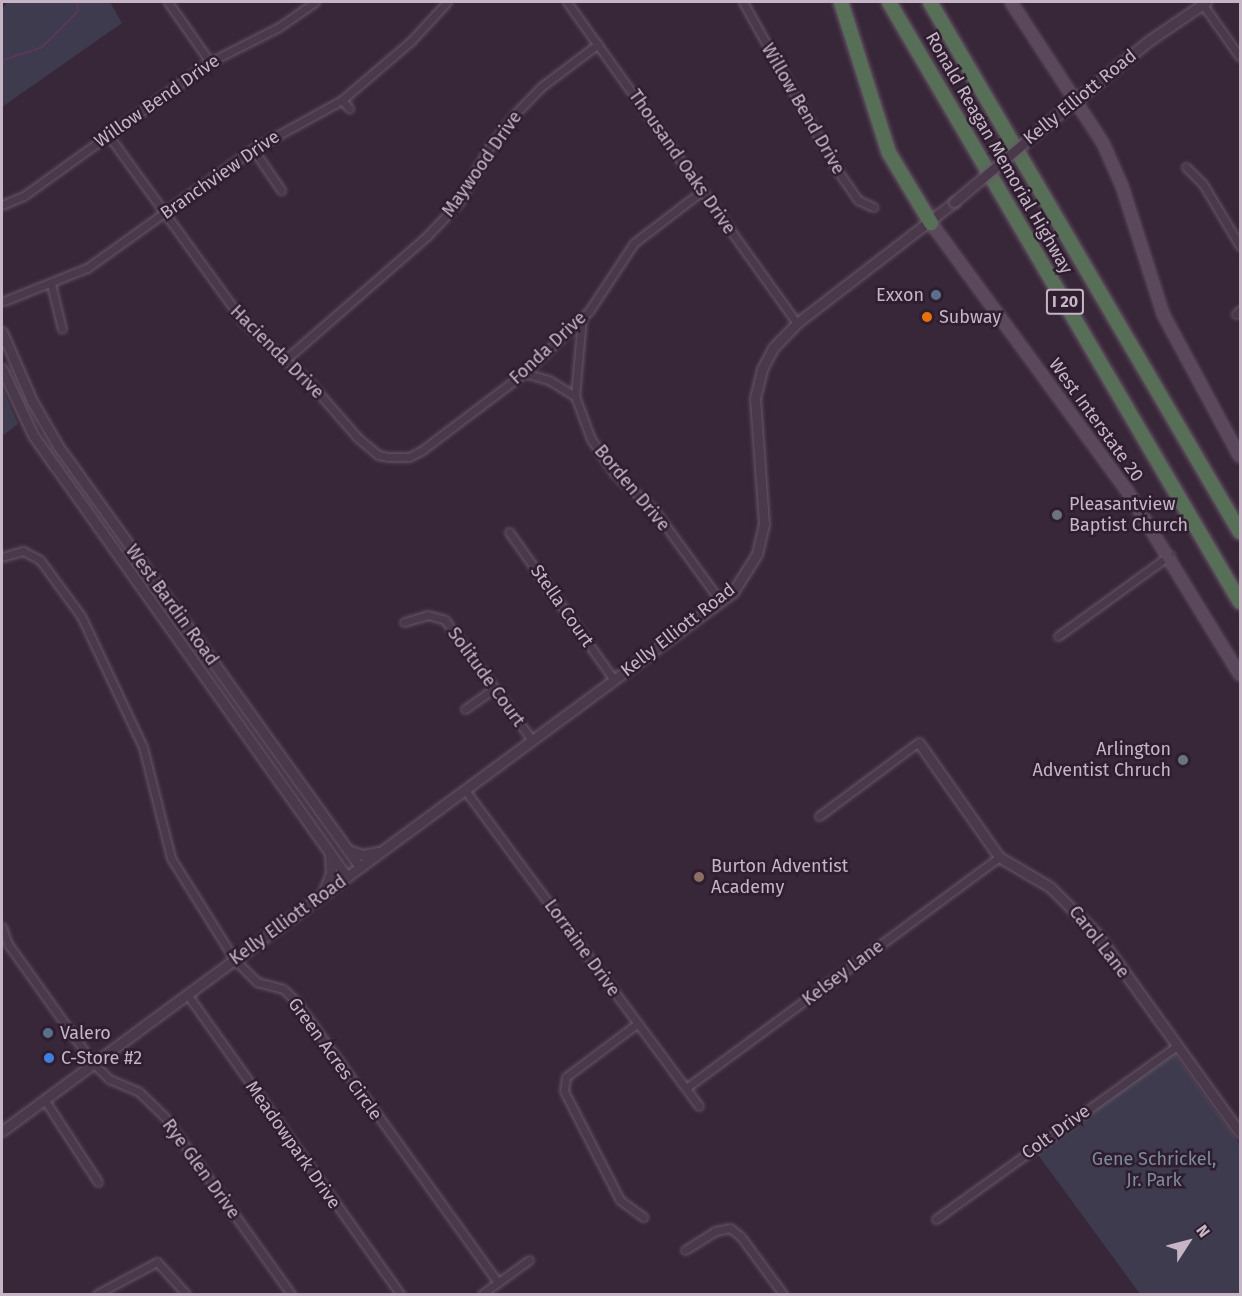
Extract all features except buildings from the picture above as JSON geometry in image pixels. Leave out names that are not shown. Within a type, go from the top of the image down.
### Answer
[{"type":"highway","points":[[841,2],[879,129],[898,171],[931,223]]},
{"type":"highway","name":"Ronald Reagan Memorial Highway","points":[[890,2],[1240,602]]},
{"type":"highway","name":"Ronald Reagan Memorial Highway","points":[[930,2],[1240,532]]},
{"type":"main road","points":[[1011,2],[1076,99],[1115,166],[1152,284],[1176,343],[1240,457]]},
{"type":"main road","name":"West Interstate 20","points":[[931,223],[1124,486],[1170,555],[1240,675]]},
{"type":"street","points":[[168,2],[210,62]]},
{"type":"street","name":"Willow Bend Drive","points":[[2,205],[25,195],[210,62],[279,27],[315,2]]},
{"type":"street","name":"Branchview Drive","points":[[4,300],[51,284],[87,268],[253,149],[342,100],[410,42],[447,2]]},
{"type":"street","name":"Thousand Oaks Drive","points":[[567,2],[796,323]]},
{"type":"street","name":"Willow Bend Drive","points":[[743,2],[837,170],[858,200],[873,207]]},
{"type":"street","points":[[1203,2],[1240,57]]},
{"type":"street","name":"Kelly Elliott Road","points":[[2,1131],[721,602],[746,575],[761,542],[764,510],[756,428],[757,383],[773,348],[796,323],[931,223],[1076,99],[1203,2]]},
{"type":"street","name":"Maywood Drive","points":[[286,359],[427,236],[459,202],[488,149],[515,114],[541,87],[598,44]]},
{"type":"street","points":[[342,100],[349,108]]},
{"type":"street","name":"Hacienda Drive","points":[[109,136],[236,312],[286,359],[358,438],[378,455],[400,457]]},
{"type":"street","points":[[253,149],[281,190]]},
{"type":"street","points":[[1186,167],[1203,184],[1240,246]]},
{"type":"street","name":"Fonda Drive","points":[[400,457],[409,457],[430,445],[524,373],[582,317],[634,243],[702,191]]},
{"type":"street","points":[[51,284],[62,328]]},
{"type":"street","name":"Borden Drive","points":[[582,317],[575,396],[583,423],[601,456],[654,510],[721,602]]},
{"type":"street","name":"West Bardin Road","points":[[2,332],[32,401],[58,446],[360,867]]},
{"type":"street","name":"West Bardin Road","points":[[2,369],[18,406],[55,466],[347,877]]},
{"type":"street","points":[[524,373],[549,380],[575,396]]},
{"type":"street","points":[[18,406],[32,401]]},
{"type":"street","name":"Stella Court","points":[[509,532],[614,680]]},
{"type":"street","name":"Green Acres Circle","points":[[2,558],[23,551],[40,560],[81,616],[143,747],[171,858],[234,959],[257,982],[283,989],[295,1000],[498,1283]]},
{"type":"street","points":[[1058,636],[1170,555]]},
{"type":"street","name":"Solitude Court","points":[[405,622],[428,615],[441,616],[532,740]]},
{"type":"street","points":[[465,709],[494,688]]},
{"type":"street","points":[[819,816],[918,743]]},
{"type":"street","name":"Carol Lane","points":[[918,743],[999,857],[1050,887],[1097,934],[1240,1133]]},
{"type":"street","name":"Lorraine Drive","points":[[465,790],[699,1106]]},
{"type":"street","points":[[348,850],[363,855],[382,851]]},
{"type":"street","points":[[321,896],[331,873],[330,853]]},
{"type":"street","name":"Kelsey Lane","points":[[686,1088],[999,857]]},
{"type":"street","points":[[2,927],[8,944],[93,1063]]},
{"type":"street","name":"Meadowpark Drive","points":[[187,994],[400,1294]]},
{"type":"street","points":[[638,1023],[566,1077],[564,1091],[620,1200],[643,1217]]},
{"type":"street","name":"Colt Drive","points":[[936,1219],[1177,1046]]},
{"type":"street","name":"Rye Glen Drive","points":[[93,1063],[109,1079],[138,1092],[164,1116],[291,1294]]},
{"type":"street","points":[[44,1099],[98,1182]]},
{"type":"street","points":[[685,1250],[715,1231],[730,1228],[741,1237],[783,1294]]},
{"type":"street","points":[[482,1294],[529,1260]]},
{"type":"street","points":[[97,1294],[158,1262],[186,1294]]},
{"type":"green space","points":[[7,2],[110,2],[122,23],[2,107],[2,10]]},
{"type":"green space","points":[[2,387],[18,424],[2,436]]},
{"type":"green space","name":"Gene Schrickel, Jr. Park","points":[[1173,1052],[1240,1145],[1240,1294],[1140,1294],[1036,1152]]},
{"type":"waterway","points":[[2,64],[6,59],[42,47],[78,11],[77,2]]},
{"type":"place","name":"Exxon","points":[[936,295]]},
{"type":"place","name":"Subway","points":[[927,317]]},
{"type":"place","name":"Pleasantview Baptist Church","points":[[1057,515]]},
{"type":"place","name":"Arlington Adventist Chruch","points":[[1183,760]]},
{"type":"place","name":"Burton Adventist Academy","points":[[699,877]]},
{"type":"place","name":"Valero","points":[[48,1033]]},
{"type":"place","name":"C-Store #2","points":[[49,1058]]}]
